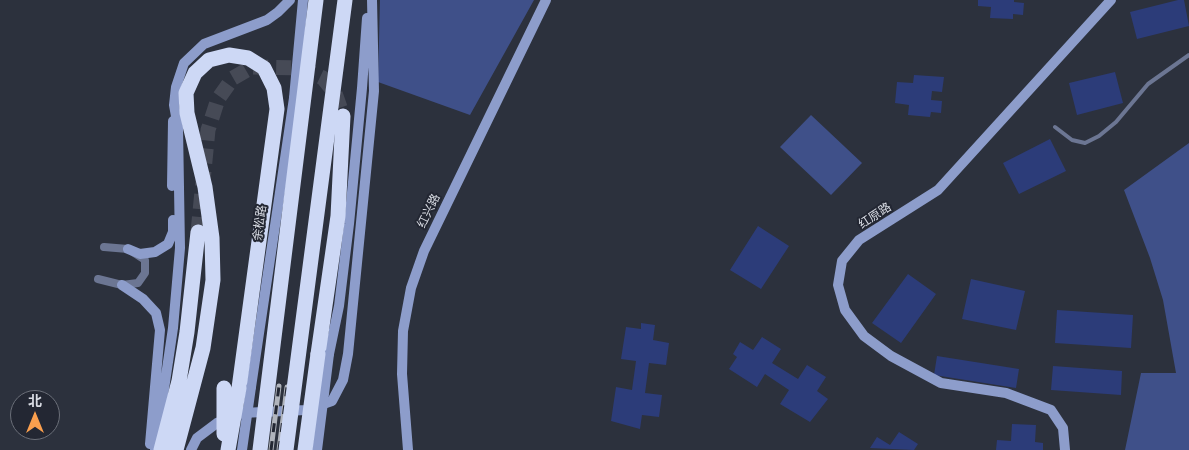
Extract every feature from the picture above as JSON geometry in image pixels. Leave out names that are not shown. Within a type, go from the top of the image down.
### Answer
[{"type":"highway","points":[[260,450],[316,0]]},
{"type":"highway","points":[[286,450],[346,0]]},
{"type":"highway","points":[[176,450],[203,348],[213,280],[212,238],[205,187],[187,113],[186,93],[195,73],[208,60],[229,55],[248,58],[264,68],[274,88],[277,109],[245,388],[228,450]]},
{"type":"highway","points":[[305,450],[324,354],[338,216],[343,116]]},
{"type":"highway","points":[[161,450],[184,352],[198,232]]},
{"type":"highway","points":[[224,388],[224,450]]},
{"type":"main road","points":[[128,249],[140,254],[155,252],[168,244],[173,232],[171,136],[176,87],[184,63],[204,44],[230,32],[267,20],[290,0]]},
{"type":"main road","name":"余松路","points":[[242,450],[245,388],[294,98],[303,0]]},
{"type":"main road","points":[[317,450],[324,354],[339,306],[362,88],[368,0]]},
{"type":"main road","points":[[191,450],[197,438],[217,423],[242,414],[306,410],[332,401],[343,380],[348,354],[374,91],[372,0]]},
{"type":"main road","name":"红兴路","points":[[408,450],[402,366],[403,331],[411,288],[424,251],[546,0]]},
{"type":"main road","name":"红原路","points":[[1065,450],[1063,428],[1051,410],[1006,393],[941,382],[891,356],[864,336],[845,310],[838,285],[842,261],[859,240],[938,190],[1111,0]]},
{"type":"main road","points":[[155,450],[173,328],[180,248],[178,127],[174,105]]},
{"type":"main road","points":[[122,285],[143,299],[156,313],[160,330],[149,450]]},
{"type":"street","points":[[98,279],[122,285],[138,283],[145,272],[145,260],[128,249],[104,247]]},
{"type":"lane","points":[[1055,127],[1072,140],[1085,142],[1099,136],[1116,122],[1148,84],[1189,55]]},
{"type":"shaded area","points":[[380,0],[534,0],[470,115],[378,82]]},
{"type":"shaded area","points":[[811,115],[862,163],[831,195],[780,147]]},
{"type":"shaded area","points":[[1189,143],[1189,450],[1125,450],[1141,373],[1176,373],[1163,300],[1150,258],[1124,190]]},
{"type":"building","points":[[978,0],[1014,0],[1014,2],[1024,3],[1023,15],[1013,14],[1013,19],[990,18],[991,7],[978,6]]},
{"type":"building","points":[[1184,0],[1189,26],[1137,39],[1130,12]]},
{"type":"building","points":[[1115,72],[1123,103],[1077,115],[1069,83]]},
{"type":"building","points":[[914,75],[944,77],[942,92],[932,91],[931,100],[942,101],[941,113],[931,112],[930,117],[908,115],[909,105],[895,103],[897,82],[913,83]]},
{"type":"building","points":[[1050,139],[1066,171],[1019,194],[1003,163]]},
{"type":"building","points":[[758,226],[789,246],[761,289],[730,270]]},
{"type":"building","points":[[908,274],[936,294],[901,343],[872,323]]},
{"type":"building","points":[[971,279],[1025,291],[1016,330],[962,319]]},
{"type":"building","points":[[1057,310],[1133,315],[1131,348],[1055,343]]},
{"type":"building","points":[[641,323],[655,325],[653,340],[669,343],[666,365],[649,363],[645,393],[662,395],[659,417],[642,415],[640,429],[611,421],[616,387],[632,390],[636,361],[621,359],[626,327],[641,329]]},
{"type":"building","points":[[762,337],[781,349],[772,363],[798,379],[807,365],[826,377],[817,391],[828,399],[810,422],[780,404],[789,390],[765,374],[757,387],[729,369],[737,357],[733,354],[740,342],[753,350]]},
{"type":"building","points":[[937,356],[1019,369],[1016,388],[934,375]]},
{"type":"building","points":[[1053,366],[1122,371],[1121,395],[1051,390]]},
{"type":"building","points":[[1012,424],[1036,425],[1035,442],[1043,443],[1043,450],[996,450],[997,440],[1011,441]]},
{"type":"building","points":[[899,432],[918,444],[914,450],[870,448],[877,437],[890,445]]},
{"type":"tunnel","points":[[198,232],[208,130],[218,99],[233,78],[252,67],[302,68],[323,78],[335,93],[343,116]]},
{"type":"railway","points":[[271,450],[279,386]]},
{"type":"railway","points":[[279,450],[287,387]]}]
